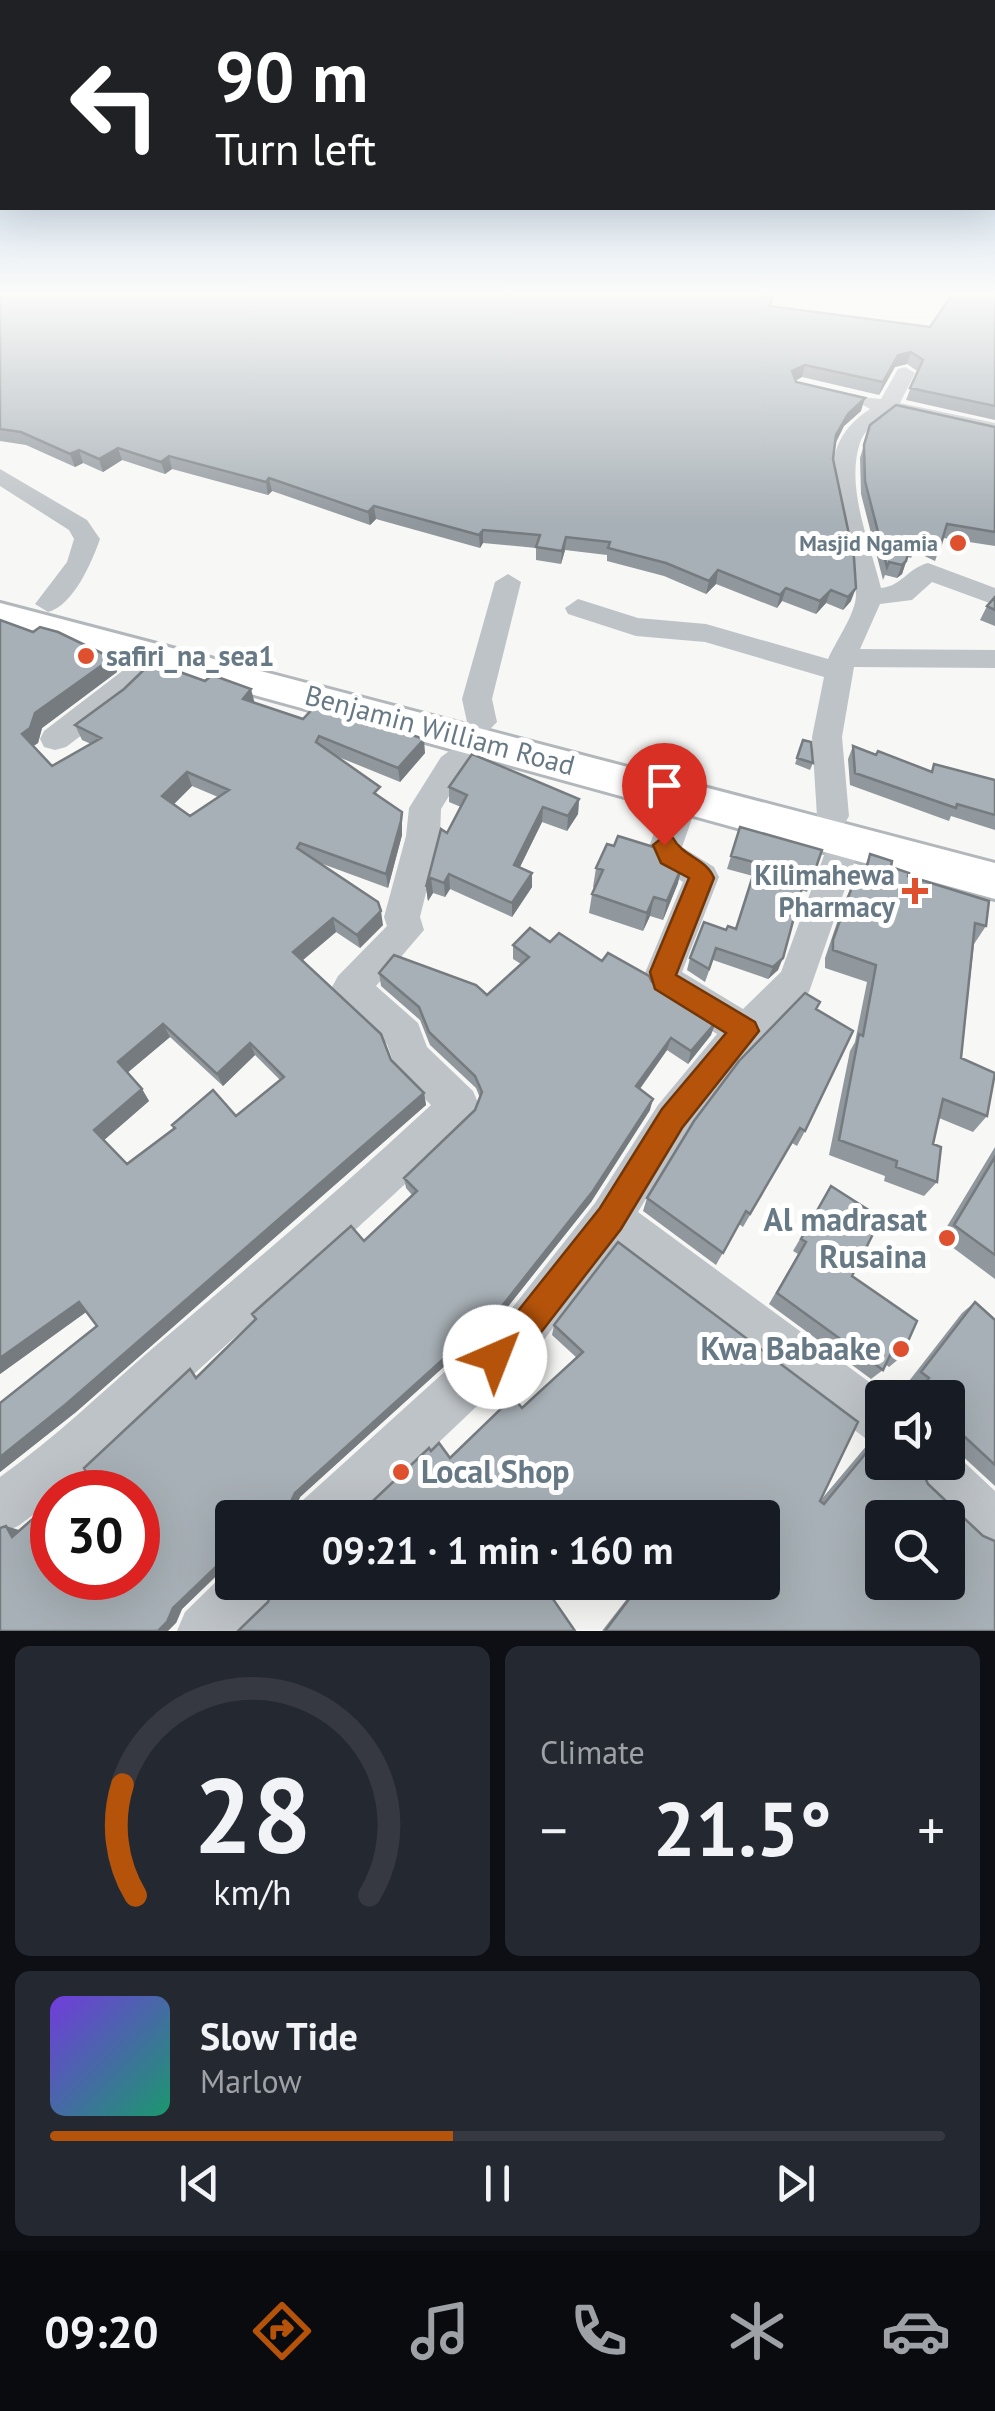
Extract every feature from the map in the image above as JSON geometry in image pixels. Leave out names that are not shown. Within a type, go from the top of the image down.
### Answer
[{"type":"main road","name":"Benjamin William Road","points":[[0,592],[483,731],[839,828],[995,881]]},
{"type":"main road","name":"Benjamin William Road","points":[[0,614],[160,656],[483,731],[684,796],[995,856]]},
{"type":"street","points":[[340,1500],[521,1333],[610,1218],[672,1118],[716,1062],[796,981],[839,828],[827,737],[841,665],[869,597],[843,481],[850,439],[860,424],[887,406],[905,373]]},
{"type":"street","points":[[853,399],[995,430]]},
{"type":"street","points":[[0,476],[78,525],[86,540],[79,563],[48,604]]},
{"type":"street","points":[[869,597],[903,594],[928,571],[993,597]]},
{"type":"street","points":[[0,1508],[66,1460],[128,1400],[368,1193],[459,1105],[410,1057],[404,1035],[352,986],[406,930],[402,917],[423,836],[425,808],[452,765],[483,731],[477,699],[508,582]]},
{"type":"street","points":[[578,608],[636,627],[706,632],[841,665],[995,659]]},
{"type":"street","points":[[55,739],[117,694],[160,656]]},
{"type":"street","points":[[684,796],[664,852],[702,878],[663,972],[664,982],[746,1031]]},
{"type":"street","points":[[610,1218],[865,1407]]},
{"type":"street","points":[[946,1480],[995,1526]]},
{"type":"street","points":[[204,1631],[236,1600]]},
{"type":"building","points":[[0,371],[792,371],[796,382],[865,398],[848,414],[836,435],[833,459],[854,558],[856,588],[848,597],[831,590],[820,601],[786,588],[780,595],[718,570],[709,581],[666,563],[608,548],[610,542],[566,537],[562,551],[536,547],[540,535],[483,530],[479,535],[374,506],[368,512],[269,478],[266,482],[169,456],[161,462],[118,448],[99,459],[79,450],[70,454],[21,432],[0,429]]},
{"type":"building","points":[[833,371],[889,371],[883,382]]},
{"type":"building","points":[[918,371],[995,371],[995,406],[910,388]]},
{"type":"building","points":[[896,405],[995,427],[995,532],[947,524],[940,547],[918,537],[916,544],[911,543],[902,565],[889,562],[887,567],[865,481],[864,445],[870,425]]},
{"type":"building","points":[[0,620],[33,632],[40,627],[58,632],[112,658],[35,713],[30,728],[22,734],[52,766],[101,738],[75,725],[124,689],[152,662],[205,681],[212,675],[251,689],[243,699],[303,719],[318,703],[424,739],[398,768],[319,736],[316,742],[380,787],[374,793],[402,812],[401,821],[386,874],[300,843],[297,848],[378,902],[381,911],[357,935],[333,918],[293,952],[381,1034],[391,1060],[424,1093],[0,1457],[0,1403],[97,1326],[79,1302],[0,1358]],"holes":[[[187,772],[229,790],[190,816],[162,796]],[[163,1024],[217,1074],[250,1043],[284,1077],[236,1116],[213,1090],[172,1125],[175,1128],[127,1164],[94,1130],[142,1089],[118,1062]]]},
{"type":"building","points":[[803,740],[811,742],[813,763],[797,758]]},
{"type":"building","points":[[853,746],[876,755],[878,751],[932,772],[934,764],[995,780],[995,815],[957,804],[956,808],[855,773]]},
{"type":"building","points":[[472,754],[579,799],[568,816],[543,807],[514,865],[532,873],[512,903],[449,874],[444,883],[431,878],[426,887],[441,829],[447,833],[467,795],[449,787]]},
{"type":"building","points":[[740,827],[822,850],[812,879],[805,877],[783,958],[773,967],[716,948],[709,969],[690,958],[704,922],[726,930],[728,926],[736,929],[757,863],[731,856]]},
{"type":"building","points":[[618,836],[660,849],[683,864],[667,901],[654,897],[647,913],[592,894],[603,870],[596,868],[607,844],[614,846]]},
{"type":"building","points":[[870,854],[892,861],[891,867],[909,873],[908,876],[989,901],[986,926],[975,923],[961,1058],[995,1073],[987,1116],[943,1099],[933,1144],[941,1147],[937,1182],[896,1167],[897,1161],[839,1140],[876,965],[833,950],[833,940],[853,884],[862,887]]},
{"type":"building","points":[[530,928],[550,942],[559,933],[602,961],[608,953],[649,976],[652,982],[716,1022],[691,1051],[671,1038],[636,1086],[653,1099],[593,1191],[502,1306],[292,1500],[215,1500],[215,1568],[173,1608],[158,1631],[0,1631],[0,1528],[6,1526],[12,1537],[30,1521],[30,1600],[160,1600],[160,1470],[84,1468],[190,1369],[196,1378],[256,1319],[252,1314],[351,1226],[364,1241],[417,1191],[404,1178],[475,1110],[482,1092],[475,1076],[429,1032],[419,1007],[379,973],[394,955],[476,985],[487,995],[529,957],[513,945]]},
{"type":"building","points":[[805,993],[820,1002],[816,1009],[853,1031],[805,1131],[800,1128],[723,1253],[647,1198],[694,1121],[739,1061]]},
{"type":"building","points":[[995,1157],[995,1255],[954,1225]]},
{"type":"building","points":[[831,1186],[881,1218],[852,1276],[917,1321],[901,1357],[892,1351],[883,1370],[777,1293]]},
{"type":"building","points":[[618,1242],[858,1422],[820,1501],[824,1504],[865,1454],[865,1480],[926,1480],[945,1500],[865,1500],[865,1600],[965,1600],[965,1519],[983,1536],[995,1541],[995,1631],[605,1631],[628,1600],[780,1600],[780,1500],[374,1500],[429,1448],[431,1451],[439,1443],[450,1458],[513,1397],[522,1408],[583,1352],[554,1325]]},
{"type":"building","points":[[975,1302],[995,1320],[995,1465],[965,1437],[965,1380],[927,1380],[921,1372]]},
{"type":"building","points":[[554,1600],[575,1631],[238,1631],[268,1602]]},
{"type":"place","name":"Masjid Ngamia","points":[[958,543]]},
{"type":"place","name":"safiri_na_sea1","points":[[86,656]]},
{"type":"place","name":"Kilimahewa Pharmacy","points":[[915,891]]},
{"type":"place","name":"Al madrasat Rusaina","points":[[947,1238]]},
{"type":"place","name":"Kwa Babaake","points":[[901,1349]]},
{"type":"place","name":"Local Shop","points":[[401,1472]]},
{"type":"route","points":[[495,1357],[521,1333],[610,1218],[672,1118],[746,1031],[664,982],[663,972],[702,878],[664,852],[664,845]]}]
